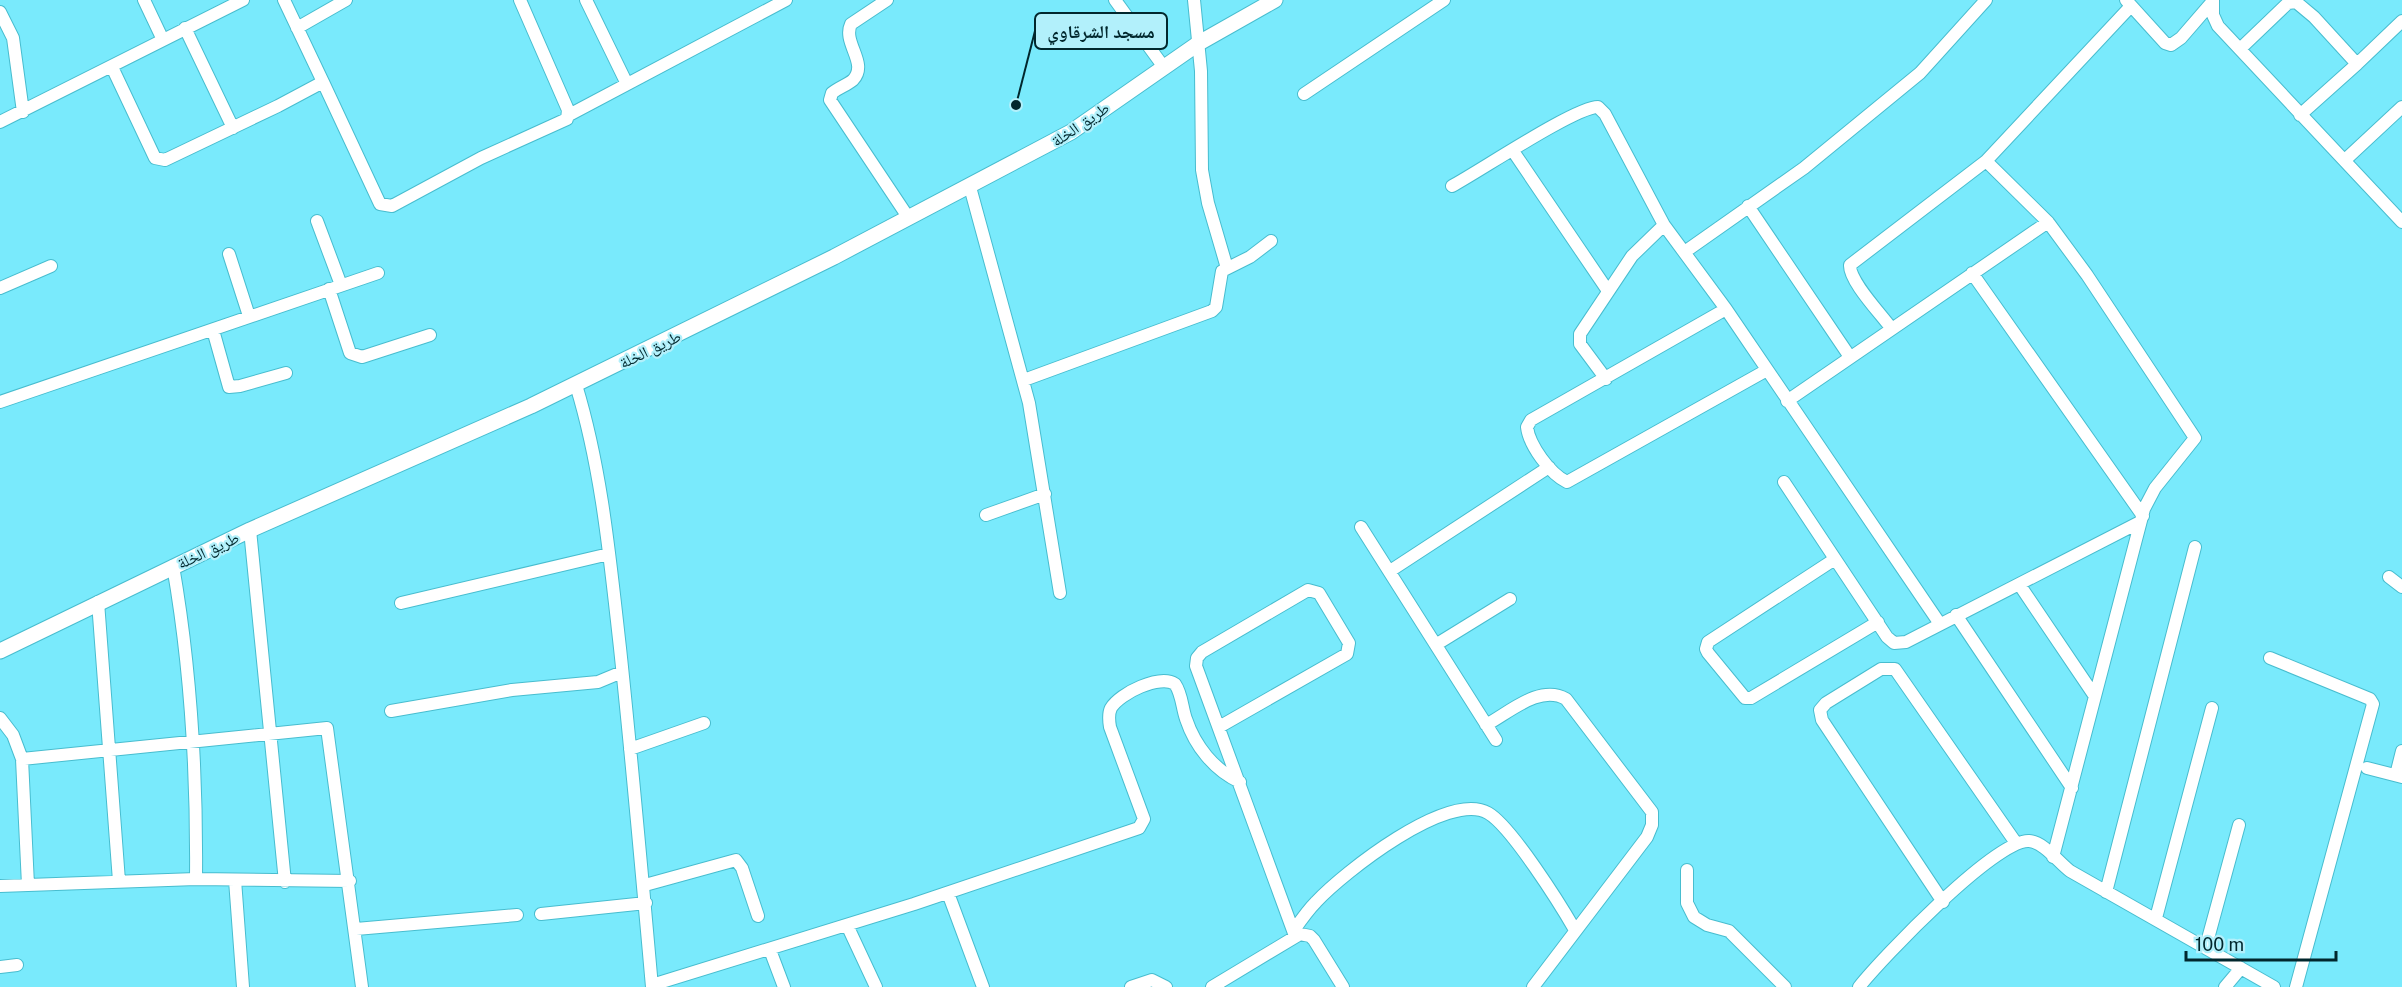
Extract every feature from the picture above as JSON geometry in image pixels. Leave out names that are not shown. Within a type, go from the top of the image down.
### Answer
[{"type":"street","points":[[144,0],[163,40]]},
{"type":"street","points":[[0,122],[243,0]]},
{"type":"street","points":[[284,0],[380,204],[388,207],[481,158],[564,121],[569,115],[786,0]]},
{"type":"street","points":[[297,28],[346,0]]},
{"type":"street","points":[[520,0],[546,56],[569,115]]},
{"type":"street","points":[[586,0],[627,84]]},
{"type":"street","points":[[887,0],[851,24],[847,36],[858,62],[857,72],[854,79],[832,93],[830,100],[908,217]]},
{"type":"street","points":[[1115,0],[1163,66]]},
{"type":"street","points":[[1194,0],[1199,43],[1202,170],[1208,203],[1227,268]]},
{"type":"street","name":"طريق الخلة","points":[[0,651],[250,530],[576,385],[970,187],[1071,132],[1163,66],[1275,0]]},
{"type":"street","points":[[1304,94],[1444,0]]},
{"type":"street","points":[[1686,251],[1804,168],[1920,73],[1986,0]]},
{"type":"street","points":[[1891,328],[1855,280],[1850,271],[1850,265],[1986,161],[2128,3],[2165,43],[2171,45],[2181,38],[2213,0]]},
{"type":"street","points":[[2213,0],[2213,15],[2218,26],[2402,222]]},
{"type":"street","points":[[2241,48],[2288,3],[2296,2],[2314,17],[2357,64]]},
{"type":"street","points":[[0,12],[13,38],[23,112]]},
{"type":"street","points":[[2300,115],[2402,21]]},
{"type":"street","points":[[185,28],[233,128]]},
{"type":"street","points":[[112,66],[157,160],[165,160],[323,82]]},
{"type":"street","points":[[2345,160],[2402,106]]},
{"type":"street","points":[[1452,186],[1559,124],[1592,107],[1598,107],[1605,114],[1664,225],[1686,251],[1940,624]]},
{"type":"street","points":[[1513,151],[1608,291]]},
{"type":"street","points":[[1986,161],[2048,222],[2087,275],[2195,438],[2155,488],[2142,519],[2053,857]]},
{"type":"street","points":[[970,187],[1024,380],[1060,593]]},
{"type":"street","points":[[1748,206],[1850,357]]},
{"type":"street","points":[[318,221],[350,353],[355,357],[362,357],[430,335]]},
{"type":"street","points":[[1787,400],[2048,222]]},
{"type":"street","points":[[1606,379],[1580,344],[1580,334],[1632,256],[1648,237],[1664,225]]},
{"type":"street","points":[[1024,380],[1212,311],[1216,307],[1219,277],[1227,268],[1250,257],[1271,241]]},
{"type":"street","points":[[229,254],[249,316]]},
{"type":"street","points":[[0,288],[51,266]]},
{"type":"street","points":[[0,402],[378,273]]},
{"type":"street","points":[[1972,273],[2142,519]]},
{"type":"street","points":[[1726,309],[1528,423],[1529,438],[1549,467],[1563,481],[1568,481],[1767,370]]},
{"type":"street","points":[[213,330],[229,387],[286,373]]},
{"type":"street","points":[[576,385],[590,432],[609,554],[645,885],[652,986],[847,925],[1142,826],[1144,819],[1110,727],[1109,717],[1114,705],[1149,683],[1165,680],[1175,684],[1187,721],[1201,748],[1222,772],[1239,782]]},
{"type":"street","points":[[1390,571],[1549,467]]},
{"type":"street","points":[[1784,482],[1878,622],[1892,641],[1899,643],[2019,584],[2142,519]]},
{"type":"street","points":[[986,515],[1045,494]]},
{"type":"street","points":[[1361,527],[1496,740]]},
{"type":"street","points":[[250,530],[285,882]]},
{"type":"street","points":[[2106,892],[2195,547]]},
{"type":"street","points":[[401,603],[609,554]]},
{"type":"street","points":[[1835,559],[1708,642],[1706,649],[1708,653],[1749,699],[1878,622]]},
{"type":"street","points":[[173,566],[186,655],[193,740],[196,879]]},
{"type":"street","points":[[2390,577],[2402,587]]},
{"type":"street","points":[[2019,584],[2094,695]]},
{"type":"street","points":[[1219,727],[1347,654],[1349,643],[1320,593],[1308,590],[1202,652],[1197,658],[1196,666],[1294,933]]},
{"type":"street","points":[[1437,644],[1510,598]]},
{"type":"street","points":[[98,602],[119,881]]},
{"type":"street","points":[[1956,615],[2072,788]]},
{"type":"street","points":[[2270,658],[2370,699],[2373,704],[2296,987]]},
{"type":"street","points":[[1943,902],[1822,720],[1820,710],[1826,703],[1881,669],[1894,669],[2016,843]]},
{"type":"street","points":[[391,711],[512,690],[598,682],[622,672]]},
{"type":"street","points":[[1486,725],[1542,694],[1556,694],[1566,699],[1652,812],[1652,825],[1647,837],[1533,987]]},
{"type":"street","points":[[2156,918],[2212,708]]},
{"type":"street","points":[[0,718],[13,735],[22,759],[27,885]]},
{"type":"street","points":[[630,749],[704,723]]},
{"type":"street","points":[[22,759],[325,727],[329,730],[362,987]]},
{"type":"street","points":[[2367,768],[2399,776],[2402,751]]},
{"type":"street","points":[[1212,987],[1294,933],[1317,901],[1370,857],[1424,822],[1442,815],[1473,809],[1491,815],[1511,838],[1554,895],[1575,930]]},
{"type":"street","points":[[2206,946],[2239,825]]},
{"type":"street","points":[[1859,987],[1884,956],[1990,860],[2016,843],[2036,842],[2070,871],[2206,946],[2274,987]]},
{"type":"street","points":[[645,885],[736,860],[742,868],[758,916]]},
{"type":"street","points":[[1687,870],[1687,903],[1694,917],[1707,925],[1730,931],[1785,987]]},
{"type":"street","points":[[0,886],[196,879],[350,882]]},
{"type":"street","points":[[235,880],[243,987]]},
{"type":"street","points":[[948,892],[983,987]]},
{"type":"street","points":[[541,914],[646,903]]},
{"type":"street","points":[[356,929],[517,915]]},
{"type":"street","points":[[847,925],[876,987]]},
{"type":"street","points":[[1294,933],[1305,934],[1314,940],[1342,987]]},
{"type":"street","points":[[770,950],[784,987]]},
{"type":"street","points":[[0,967],[17,965]]},
{"type":"street","points":[[2225,987],[2241,968]]},
{"type":"street","points":[[1131,987],[1156,980],[1166,987]]},
{"type":"place","name":"مسجد الشرقاوي","points":[[1016,105]]}]
